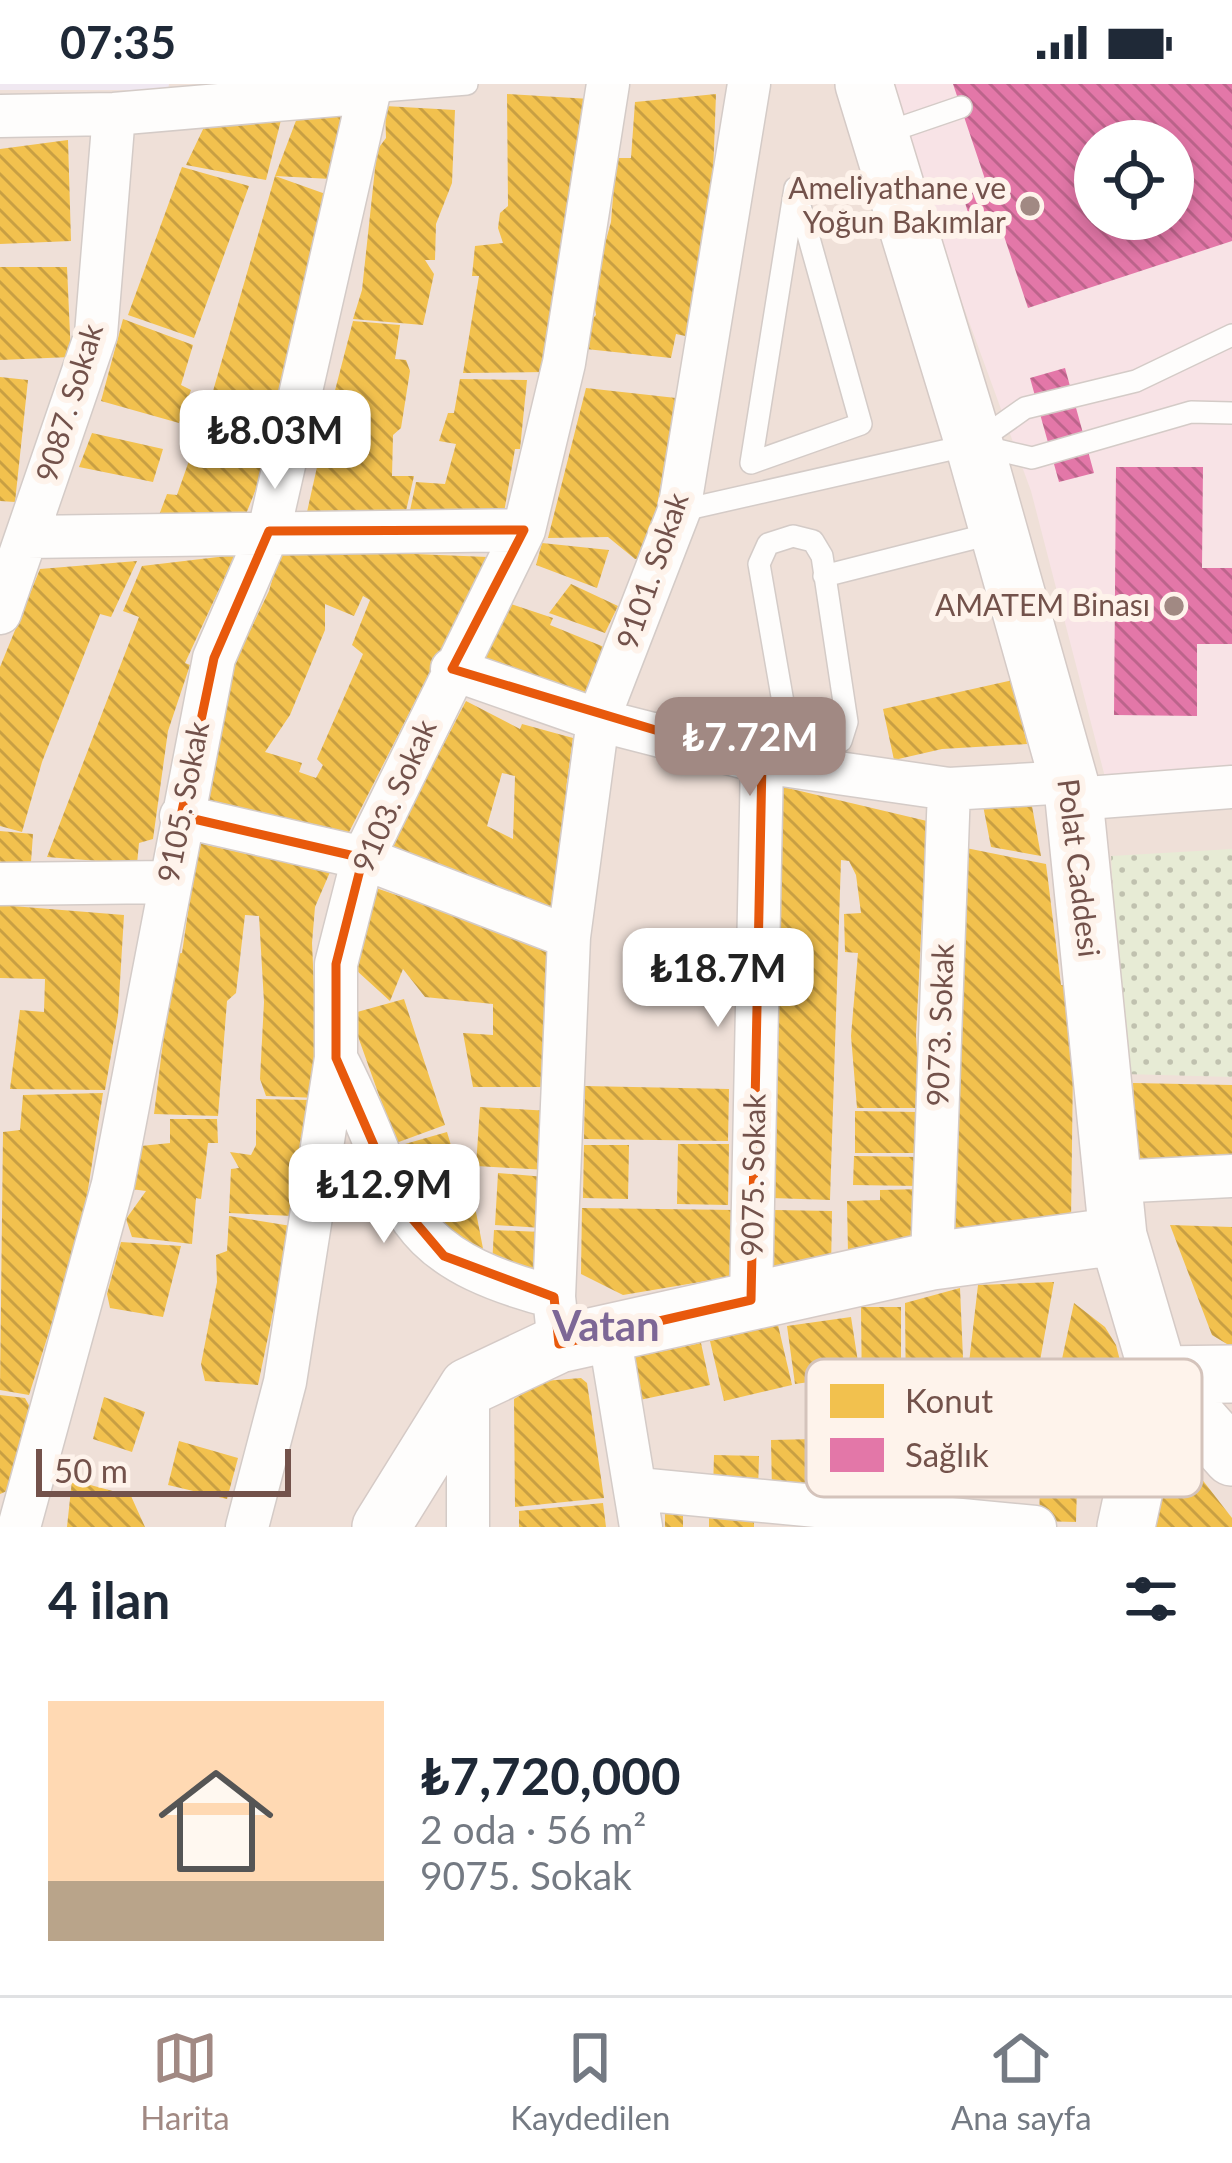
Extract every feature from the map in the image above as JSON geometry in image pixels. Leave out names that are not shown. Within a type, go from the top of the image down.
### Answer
[{"type":"main road","name":"Polat Caddesi","points":[[873,109],[1072,791],[1116,1209],[1155,1359]]},
{"type":"main road","points":[[381,1527],[468,1387],[574,1325],[751,1300],[932,1262],[1116,1209]]},
{"type":"main road","points":[[1202,1374],[1232,1373]]},
{"type":"main road","name":"Polat Caddesi","points":[[1126,1527],[1133,1497]]},
{"type":"street","name":"9103. Sokak","points":[[248,1527],[285,1382],[336,1058],[336,964],[363,858],[524,530],[564,363],[608,84]]},
{"type":"street","name":"9101. Sokak","points":[[639,1508],[574,1325],[569,938],[598,720],[680,512],[748,84]]},
{"type":"street","points":[[0,116],[114,114],[370,88]]},
{"type":"street","name":"9105. Sokak","points":[[19,1527],[113,1184],[214,658],[269,531],[370,88]]},
{"type":"street","name":"9087. Sokak","points":[[0,613],[96,334],[114,114]]},
{"type":"street","points":[[27,537],[524,530]]},
{"type":"street","points":[[452,669],[598,720],[762,762],[949,790],[1232,787]]},
{"type":"street","name":"9075. Sokak","points":[[751,1300],[762,762]]},
{"type":"street","name":"9073. Sokak","points":[[932,1262],[949,790]]},
{"type":"street","points":[[181,816],[363,858],[569,938]]},
{"type":"street","points":[[0,884],[168,882]]},
{"type":"street","points":[[336,1058],[399,1203],[444,1256],[574,1325]]},
{"type":"street","points":[[1116,1209],[1232,1176]]},
{"type":"street","points":[[468,1387],[468,1527]]},
{"type":"street","points":[[639,1508],[1035,1527]]},
{"type":"lane","points":[[370,88],[467,84]]},
{"type":"lane","points":[[873,109],[961,107]]},
{"type":"lane","points":[[795,188],[862,424],[798,447],[752,464],[795,188]]},
{"type":"lane","points":[[680,512],[974,444],[1024,408],[1136,381],[1232,335]]},
{"type":"lane","points":[[974,444],[1032,458],[1191,412],[1232,413]]},
{"type":"lane","points":[[798,447],[806,483]]},
{"type":"lane","points":[[824,576],[999,532]]},
{"type":"lane","points":[[806,537],[818,547],[824,576],[847,722],[841,741],[814,752],[794,741],[788,731],[760,555],[780,538],[806,537]]},
{"type":"highlighted area","points":[[524,530],[452,669],[762,762],[751,1300],[559,1344],[554,1297],[444,1256],[399,1203],[336,1058],[336,964],[363,858],[181,816],[214,658],[269,531]]},
{"type":"shaded area","points":[[0,84],[1232,84],[1232,1527],[0,1527]]},
{"type":"shaded area","points":[[0,84],[169,84],[168,90],[0,90]]},
{"type":"shaded area","points":[[882,84],[1232,84],[1232,769],[1106,781],[1031,491]]},
{"type":"green space","points":[[1232,849],[1232,1077],[1124,1074],[1111,856]]},
{"type":"building: Konut","points":[[507,94],[590,99],[550,312],[556,313],[547,372],[463,373],[479,276],[472,276],[475,246],[503,243],[498,228],[500,213],[508,206]]},
{"type":"building: Konut","points":[[716,94],[712,202],[690,337],[676,334],[671,358],[586,349],[586,325],[596,315],[592,291],[611,222],[616,158],[631,158],[635,102]]},
{"type":"building: Konut","points":[[385,106],[455,110],[452,183],[436,224],[435,260],[425,260],[434,274],[423,325],[353,319],[362,290],[377,150],[386,138]]},
{"type":"building: Konut","points":[[354,108],[331,179],[275,176],[297,118]]},
{"type":"building: Konut","points":[[282,116],[266,180],[186,165],[205,125]]},
{"type":"building: Konut","points":[[68,140],[71,241],[0,244],[0,149]]},
{"type":"building: Konut","points":[[182,167],[249,186],[194,338],[128,315]]},
{"type":"building: Konut","points":[[275,176],[334,197],[284,419],[246,514],[153,531],[167,494],[177,495],[211,398]]},
{"type":"building: Konut","points":[[0,267],[67,267],[71,357],[0,360]]},
{"type":"building: Konut","points":[[123,319],[193,345],[181,385],[191,390],[179,423],[101,401]]},
{"type":"building: Konut","points":[[353,321],[400,325],[395,359],[406,360],[410,371],[401,428],[393,435],[392,476],[414,476],[406,511],[305,521],[323,440],[330,436],[325,429]]},
{"type":"building: Konut","points":[[0,377],[28,380],[15,502],[0,501]]},
{"type":"building: Konut","points":[[460,379],[527,380],[520,449],[515,449],[502,524],[407,525],[416,482],[445,484],[456,444],[439,441],[448,413],[454,413]]},
{"type":"building: Konut","points":[[586,388],[676,398],[648,558],[635,559],[608,537],[548,538]]},
{"type":"building: Konut","points":[[92,433],[163,449],[153,482],[79,467]]},
{"type":"building: Konut","points":[[542,543],[609,550],[597,588],[536,565]]},
{"type":"building: Konut","points":[[280,552],[488,557],[342,846],[193,805],[220,693],[269,591]],"holes":[[[363,596],[370,600],[352,645],[363,654],[317,759],[323,765],[316,778],[299,772],[302,763],[265,752],[290,715],[325,630],[325,604],[354,616]]]},
{"type":"building: Konut","points":[[235,555],[185,663],[190,665],[168,731],[153,839],[139,843],[137,864],[47,857],[139,617],[123,611],[142,566]]},
{"type":"building: Konut","points":[[137,561],[111,617],[100,614],[42,762],[22,832],[0,826],[0,667],[40,569]]},
{"type":"building: Konut","points":[[571,584],[618,606],[605,633],[549,613]]},
{"type":"building: Konut","points":[[505,602],[553,618],[550,625],[609,649],[586,693],[527,674],[476,666]]},
{"type":"building: Konut","points":[[1013,680],[1027,744],[942,749],[894,760],[883,709]]},
{"type":"building: Konut","points":[[466,701],[520,729],[522,724],[573,738],[566,789],[571,846],[560,917],[387,854]],"holes":[[[502,773],[515,776],[513,839],[487,826]]]},
{"type":"building: Konut","points":[[779,786],[927,821],[916,1035],[920,1108],[857,1108],[851,1036],[858,953],[845,952],[844,914],[861,913],[856,875],[849,861],[841,860],[830,1200],[772,1198]]},
{"type":"building: Konut","points":[[981,795],[1030,795],[1041,856],[991,847]]},
{"type":"building: Konut","points":[[0,831],[33,834],[30,876],[0,875]]},
{"type":"building: Konut","points":[[198,843],[330,872],[315,907],[312,943],[319,1098],[266,1096],[260,1079],[264,1002],[259,916],[245,915],[236,993],[227,1001],[218,1116],[154,1114],[174,954],[182,953]]},
{"type":"building: Konut","points":[[961,847],[1046,864],[1061,985],[1074,986],[1071,1223],[954,1247],[959,1118],[953,937]]},
{"type":"building: Konut","points":[[373,887],[552,948],[545,1087],[473,1087],[463,1033],[493,1035],[493,1004],[425,997],[403,969],[390,1001],[356,970]]},
{"type":"building: Konut","points":[[0,905],[124,915],[118,1015],[105,1090],[10,1089],[20,1010],[44,1012],[45,979],[0,978]]},
{"type":"building: Konut","points":[[404,999],[445,1125],[396,1143],[350,1014]]},
{"type":"building: Konut","points":[[1133,1083],[1232,1085],[1232,1168],[1137,1167]]},
{"type":"building: Konut","points":[[585,1086],[729,1089],[728,1141],[584,1139]]},
{"type":"building: Konut","points":[[103,1093],[82,1228],[29,1395],[0,1390],[3,1132],[20,1130],[23,1095]]},
{"type":"building: Konut","points":[[256,1099],[312,1100],[293,1216],[229,1213],[231,1169],[239,1168],[230,1152],[251,1155],[256,1145]]},
{"type":"building: Konut","points":[[480,1107],[550,1111],[547,1170],[476,1166]]},
{"type":"building: Konut","points":[[855,1111],[919,1112],[919,1153],[855,1153]]},
{"type":"building: Konut","points":[[170,1119],[217,1119],[218,1143],[208,1143],[192,1244],[132,1237],[126,1219],[146,1191],[131,1189],[141,1146],[170,1143]]},
{"type":"building: Konut","points":[[447,1132],[453,1152],[404,1166],[398,1146]]},
{"type":"building: Konut","points":[[678,1144],[729,1144],[728,1205],[677,1204]]},
{"type":"building: Konut","points":[[584,1145],[629,1145],[628,1199],[583,1198]]},
{"type":"building: Konut","points":[[460,1155],[470,1182],[418,1200],[408,1172]]},
{"type":"building: Konut","points":[[854,1156],[919,1157],[919,1186],[853,1185]]},
{"type":"building: Konut","points":[[498,1173],[545,1177],[542,1228],[495,1225]]},
{"type":"building: Konut","points":[[471,1186],[485,1259],[470,1260],[424,1202]]},
{"type":"building: Konut","points":[[924,1189],[925,1251],[848,1253],[847,1201],[880,1200],[880,1190]]},
{"type":"building: Konut","points":[[582,1208],[736,1210],[736,1276],[623,1295],[581,1274]]},
{"type":"building: Konut","points":[[774,1210],[832,1211],[831,1271],[773,1271]]},
{"type":"building: Konut","points":[[229,1216],[291,1226],[258,1385],[205,1381],[201,1364],[217,1282],[216,1255],[227,1251]]},
{"type":"building: Konut","points":[[1170,1225],[1232,1227],[1232,1347],[1212,1335]]},
{"type":"building: Konut","points":[[494,1230],[541,1232],[539,1268],[523,1279],[492,1265]]},
{"type":"building: Konut","points":[[121,1242],[181,1246],[163,1317],[110,1308],[107,1294]]},
{"type":"building: Konut","points":[[1054,1282],[1040,1359],[969,1359],[978,1285]]},
{"type":"building: Konut","points":[[960,1288],[963,1359],[906,1359],[905,1303]]},
{"type":"building: Konut","points":[[1074,1303],[1105,1327],[1120,1359],[1062,1359]]},
{"type":"building: Konut","points":[[861,1307],[901,1307],[901,1359],[862,1359]]},
{"type":"building: Konut","points":[[851,1317],[858,1359],[806,1359],[806,1382],[795,1384],[787,1326]]},
{"type":"building: Konut","points":[[778,1325],[792,1385],[724,1401],[710,1341]]},
{"type":"building: Konut","points":[[701,1343],[710,1385],[635,1401],[626,1359]]},
{"type":"building: Konut","points":[[581,1378],[587,1383],[604,1498],[515,1507],[514,1399],[544,1381]]},
{"type":"building: Konut","points":[[0,1395],[25,1398],[31,1409],[7,1491],[0,1494]]},
{"type":"building: Konut","points":[[104,1397],[145,1412],[132,1452],[93,1439]]},
{"type":"building: Konut","points":[[806,1439],[806,1491],[772,1492],[771,1440]]},
{"type":"building: Konut","points":[[179,1441],[238,1458],[227,1499],[168,1485]]},
{"type":"building: Konut","points":[[714,1455],[759,1456],[758,1491],[713,1490]]},
{"type":"building: Konut","points":[[1202,1479],[1232,1518],[1232,1527],[1156,1527],[1157,1497],[1202,1497]]},
{"type":"building: Konut","points":[[72,1480],[131,1496],[145,1527],[67,1527]]},
{"type":"building: Konut","points":[[883,1497],[920,1497],[920,1501]]},
{"type":"building: Konut","points":[[927,1497],[965,1497],[964,1508],[926,1505]]},
{"type":"building: Konut","points":[[1040,1497],[1077,1497],[1076,1522],[1039,1521]]},
{"type":"building: Konut","points":[[603,1503],[606,1527],[519,1527],[519,1511]]},
{"type":"building: Konut","points":[[709,1508],[754,1510],[754,1527],[709,1527]]},
{"type":"building: Konut","points":[[665,1510],[683,1510],[683,1527],[665,1527]]},
{"type":"building: Sağlık","name":"Ameliyathane ve Yoğun Bakımlar","points":[[953,84],[1232,84],[1232,241],[1028,308],[1000,224],[974,232],[962,193],[987,185]]},
{"type":"building: Sağlık","points":[[1065,368],[1094,473],[1059,482],[1030,378]]},
{"type":"building: Sağlık","name":"AMATEM Binası","points":[[1116,467],[1203,467],[1202,568],[1232,568],[1232,644],[1197,644],[1197,716],[1114,715]]},
{"type":"place","name":"Ameliyathane ve Yoğun Bakımlar","points":[[1030,206]]},
{"type":"place","name":"AMATEM Binası","points":[[1174,606]]},
{"type":"district","name":"Vatan","points":[[606,1326]]}]
